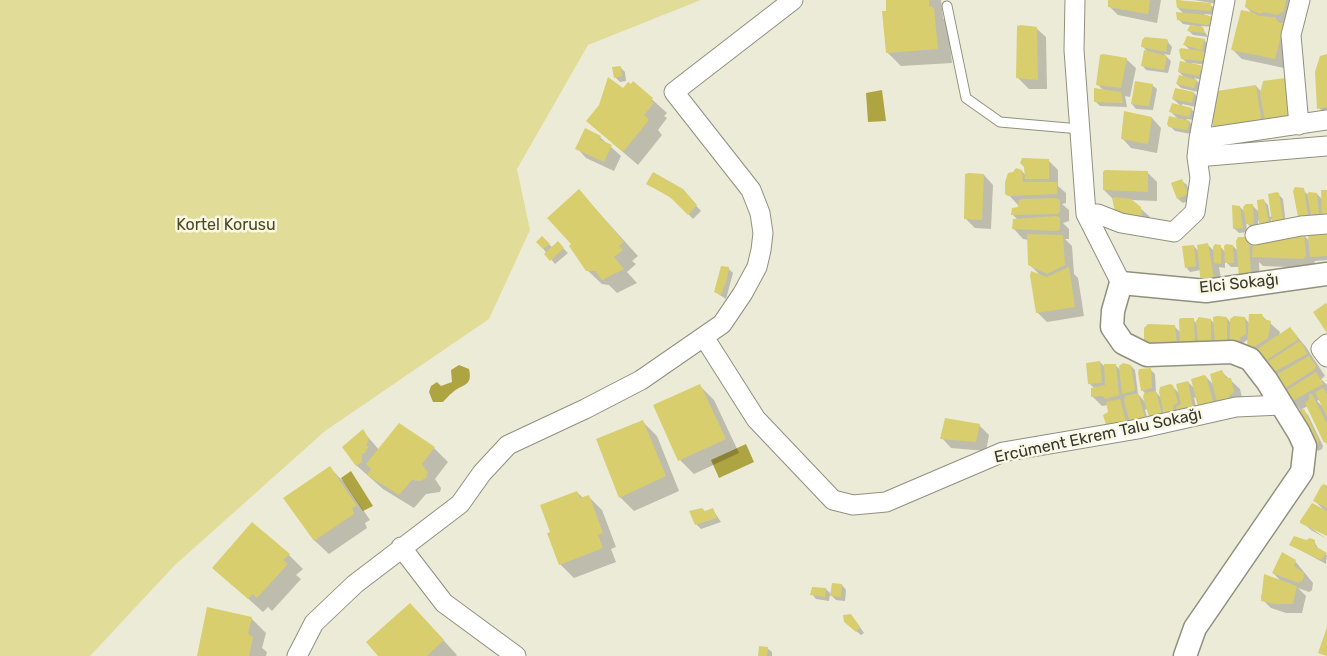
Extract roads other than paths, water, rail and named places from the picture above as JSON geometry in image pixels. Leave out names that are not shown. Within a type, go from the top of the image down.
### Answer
[{"type":"street","points":[[297,656],[314,623],[355,584],[401,547],[460,504],[482,473],[508,446],[641,380],[722,324],[743,293],[757,266],[763,233],[760,213],[751,190],[674,92],[793,0]]},
{"type":"street","points":[[1086,214],[1098,214],[1121,223],[1174,232],[1195,212],[1200,178],[1198,148],[1225,0]]},
{"type":"street","points":[[1299,125],[1291,35],[1300,0]]},
{"type":"street","points":[[1076,1],[1074,50],[1086,214],[1121,282],[1113,311],[1112,327],[1123,343],[1148,355],[1232,352],[1250,358],[1300,432],[1305,446],[1302,472],[1195,628],[1185,656]]},
{"type":"street","points":[[1198,148],[1327,120]]},
{"type":"street","points":[[1198,148],[1327,146]]},
{"type":"street","points":[[1255,235],[1301,226],[1327,224]]},
{"type":"street","name":"Elci Sokağı","points":[[1121,282],[1206,291],[1327,274]]},
{"type":"street","name":"Ercüment Ekrem Talu Sokağı","points":[[704,337],[756,419],[833,500],[852,505],[886,502],[1003,452],[1138,429],[1236,406],[1282,404]]},
{"type":"street","points":[[1327,344],[1321,349],[1327,358]]},
{"type":"street","points":[[401,547],[444,603],[516,656]]},
{"type":"lane","points":[[947,6],[966,98],[1000,122],[1080,129]]},
{"type":"park label","name":"Kortel Korusu","points":[[226,225]]}]
